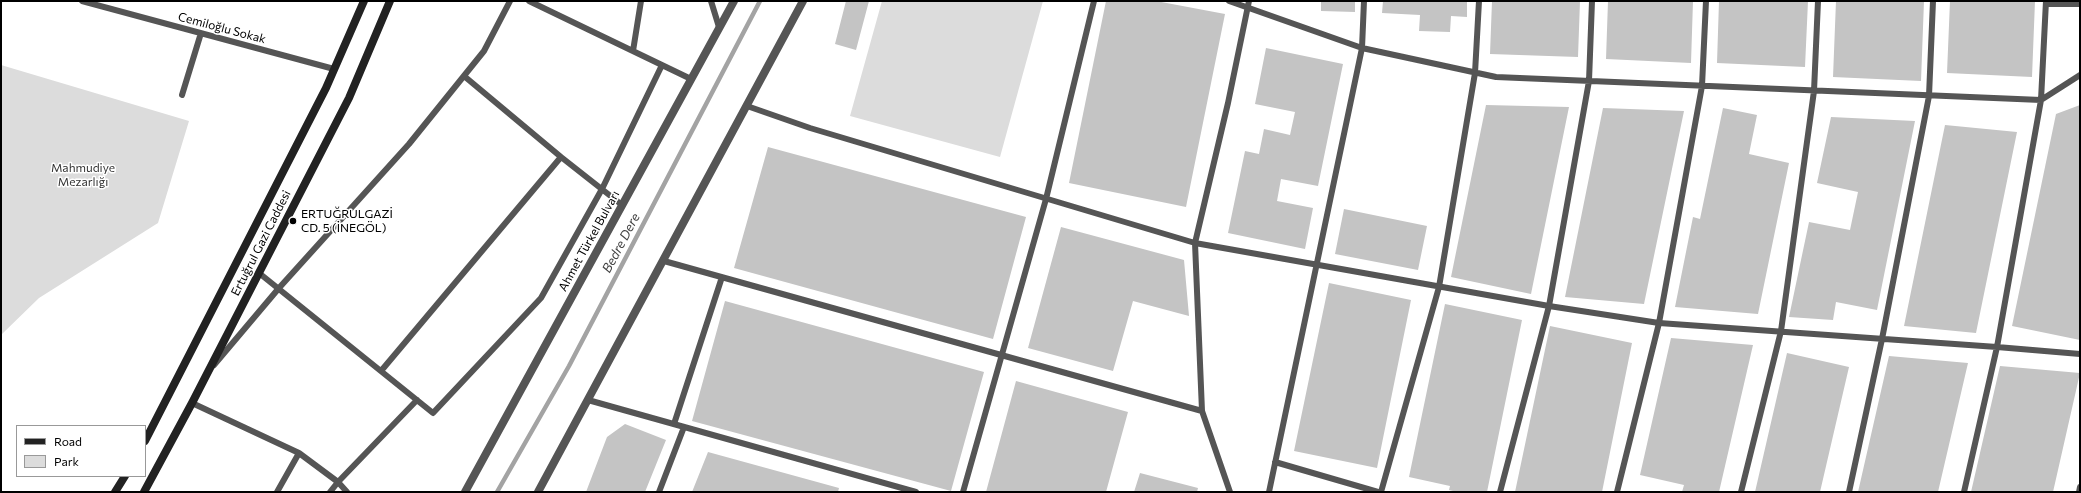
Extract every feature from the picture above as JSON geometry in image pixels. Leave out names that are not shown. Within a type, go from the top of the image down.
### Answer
[{"type":"main road","name":"Ertuğrul Gazi Caddesi","points":[[146,438],[334,69],[364,1]]},
{"type":"main road","name":"Ertuğrul Gazi Caddesi","points":[[144,492],[208,373],[349,98],[390,1]]},
{"type":"main road","points":[[115,492],[124,477]]},
{"type":"street","name":"Ahmet Türkel Bulvarı","points":[[465,492],[734,1]]},
{"type":"street","points":[[538,492],[803,1]]},
{"type":"lane","name":"Cemiloğlu Sokak","points":[[82,1],[334,69]]},
{"type":"lane","points":[[208,373],[279,288],[409,144],[484,51],[510,1]]},
{"type":"lane","points":[[529,1],[691,79]]},
{"type":"lane","points":[[633,51],[641,1]]},
{"type":"lane","points":[[711,1],[719,27]]},
{"type":"lane","points":[[963,492],[1046,199],[1094,1]]},
{"type":"lane","points":[[1229,1],[1362,48],[1496,77],[2041,100],[2080,75]]},
{"type":"lane","points":[[1230,492],[1202,411],[1195,243],[1249,8],[1249,1]]},
{"type":"lane","points":[[1269,492],[1362,48],[1364,1]]},
{"type":"lane","points":[[1381,492],[1439,287],[1475,73],[1479,1]]},
{"type":"lane","points":[[1500,492],[1549,306],[1588,81],[1592,1]]},
{"type":"lane","points":[[1617,492],[1659,323],[1702,86],[1706,1]]},
{"type":"lane","points":[[1741,492],[1781,331],[1814,91],[1818,1]]},
{"type":"lane","points":[[1849,492],[1882,339],[1929,96],[1933,1]]},
{"type":"lane","points":[[1964,492],[1997,347],[2041,100],[2046,2],[2080,4]]},
{"type":"lane","points":[[182,95],[201,33]]},
{"type":"lane","points":[[259,273],[433,413],[541,298],[602,189],[662,65]]},
{"type":"lane","points":[[464,76],[561,157],[622,205]]},
{"type":"lane","points":[[747,106],[810,128],[1195,243],[1549,306],[1659,323],[2080,354]]},
{"type":"lane","points":[[381,371],[561,157]]},
{"type":"lane","points":[[664,261],[1202,411]]},
{"type":"lane","points":[[674,424],[722,276]]},
{"type":"lane","points":[[330,492],[417,400]]},
{"type":"lane","points":[[588,400],[916,492]]},
{"type":"lane","points":[[192,403],[299,453],[338,482],[347,492]]},
{"type":"lane","points":[[659,492],[684,427]]},
{"type":"lane","points":[[277,492],[299,453]]},
{"type":"lane","points":[[1275,462],[1378,492]]},
{"type":"lane","points":[[2079,492],[2080,487]]},
{"type":"green space","points":[[882,1],[1043,1],[1000,157],[850,116]]},
{"type":"green space","name":"Mahmudiye Mezarlığı","points":[[1,65],[189,121],[158,223],[39,298],[1,335]]},
{"type":"building","points":[[846,1],[869,1],[856,50],[835,44]]},
{"type":"building","points":[[1106,1],[1156,1],[1225,14],[1186,207],[1069,183]]},
{"type":"building","points":[[1321,1],[1355,1],[1355,12],[1321,11]]},
{"type":"building","points":[[1383,1],[1467,1],[1467,17],[1451,16],[1450,32],[1419,31],[1420,15],[1382,13]]},
{"type":"building","points":[[1492,1],[1580,1],[1578,57],[1490,54]]},
{"type":"building","points":[[1608,1],[1693,1],[1691,63],[1606,59]]},
{"type":"building","points":[[1719,1],[1808,1],[1805,67],[1717,63]]},
{"type":"building","points":[[1836,1],[1924,1],[1921,81],[1833,77]]},
{"type":"building","points":[[1950,1],[2035,1],[2032,77],[1947,73]]},
{"type":"building","points":[[1266,48],[1343,64],[1318,186],[1281,179],[1277,201],[1313,208],[1305,249],[1228,233],[1245,151],[1259,154],[1264,129],[1290,135],[1295,112],[1255,104]]},
{"type":"building","points":[[1486,105],[1569,107],[1531,294],[1451,277]]},
{"type":"building","points":[[2080,105],[2080,340],[2012,326],[2056,114]]},
{"type":"building","points":[[1603,108],[1684,111],[1644,304],[1565,297]]},
{"type":"building","points":[[1723,108],[1757,115],[1749,154],[1789,163],[1758,314],[1675,307],[1693,217],[1700,219]]},
{"type":"building","points":[[1831,117],[1915,121],[1877,310],[1836,302],[1833,320],[1789,317],[1809,222],[1850,230],[1858,192],[1817,183]]},
{"type":"building","points":[[1945,125],[2017,132],[1976,333],[1904,326]]},
{"type":"building","points":[[768,147],[1026,217],[993,339],[734,268]]},
{"type":"building","points":[[1344,209],[1427,226],[1418,270],[1335,254]]},
{"type":"building","points":[[1061,227],[1184,260],[1189,316],[1133,301],[1113,371],[1028,348]]},
{"type":"building","points":[[1329,283],[1411,300],[1377,468],[1294,451]]},
{"type":"building","points":[[725,301],[984,372],[951,491],[692,421]]},
{"type":"building","points":[[1445,304],[1522,320],[1487,492],[1457,492],[1449,490],[1450,486],[1409,477]]},
{"type":"building","points":[[1550,326],[1632,343],[1602,492],[1515,492]]},
{"type":"building","points":[[1671,338],[1753,345],[1719,492],[1682,492],[1684,485],[1640,475]]},
{"type":"building","points":[[1787,353],[1849,367],[1820,492],[1755,492]]},
{"type":"building","points":[[1889,356],[1968,363],[1938,492],[1858,492]]},
{"type":"building","points":[[2000,366],[2080,373],[2053,492],[1971,492]]},
{"type":"building","points":[[1016,381],[1128,412],[1106,492],[986,492]]},
{"type":"building","points":[[625,424],[666,440],[645,492],[586,492],[607,437]]},
{"type":"building","points":[[708,452],[839,488],[838,492],[692,492]]},
{"type":"building","points":[[1140,473],[1198,488],[1197,492],[1134,492]]},
{"type":"waterway","name":"Bedre Dere","points":[[497,492],[569,366],[760,1]]},
{"type":"place","name":"ERTUĞRULGAZİ CD. 5 (İNEGÖL)","points":[[293,221]]}]
